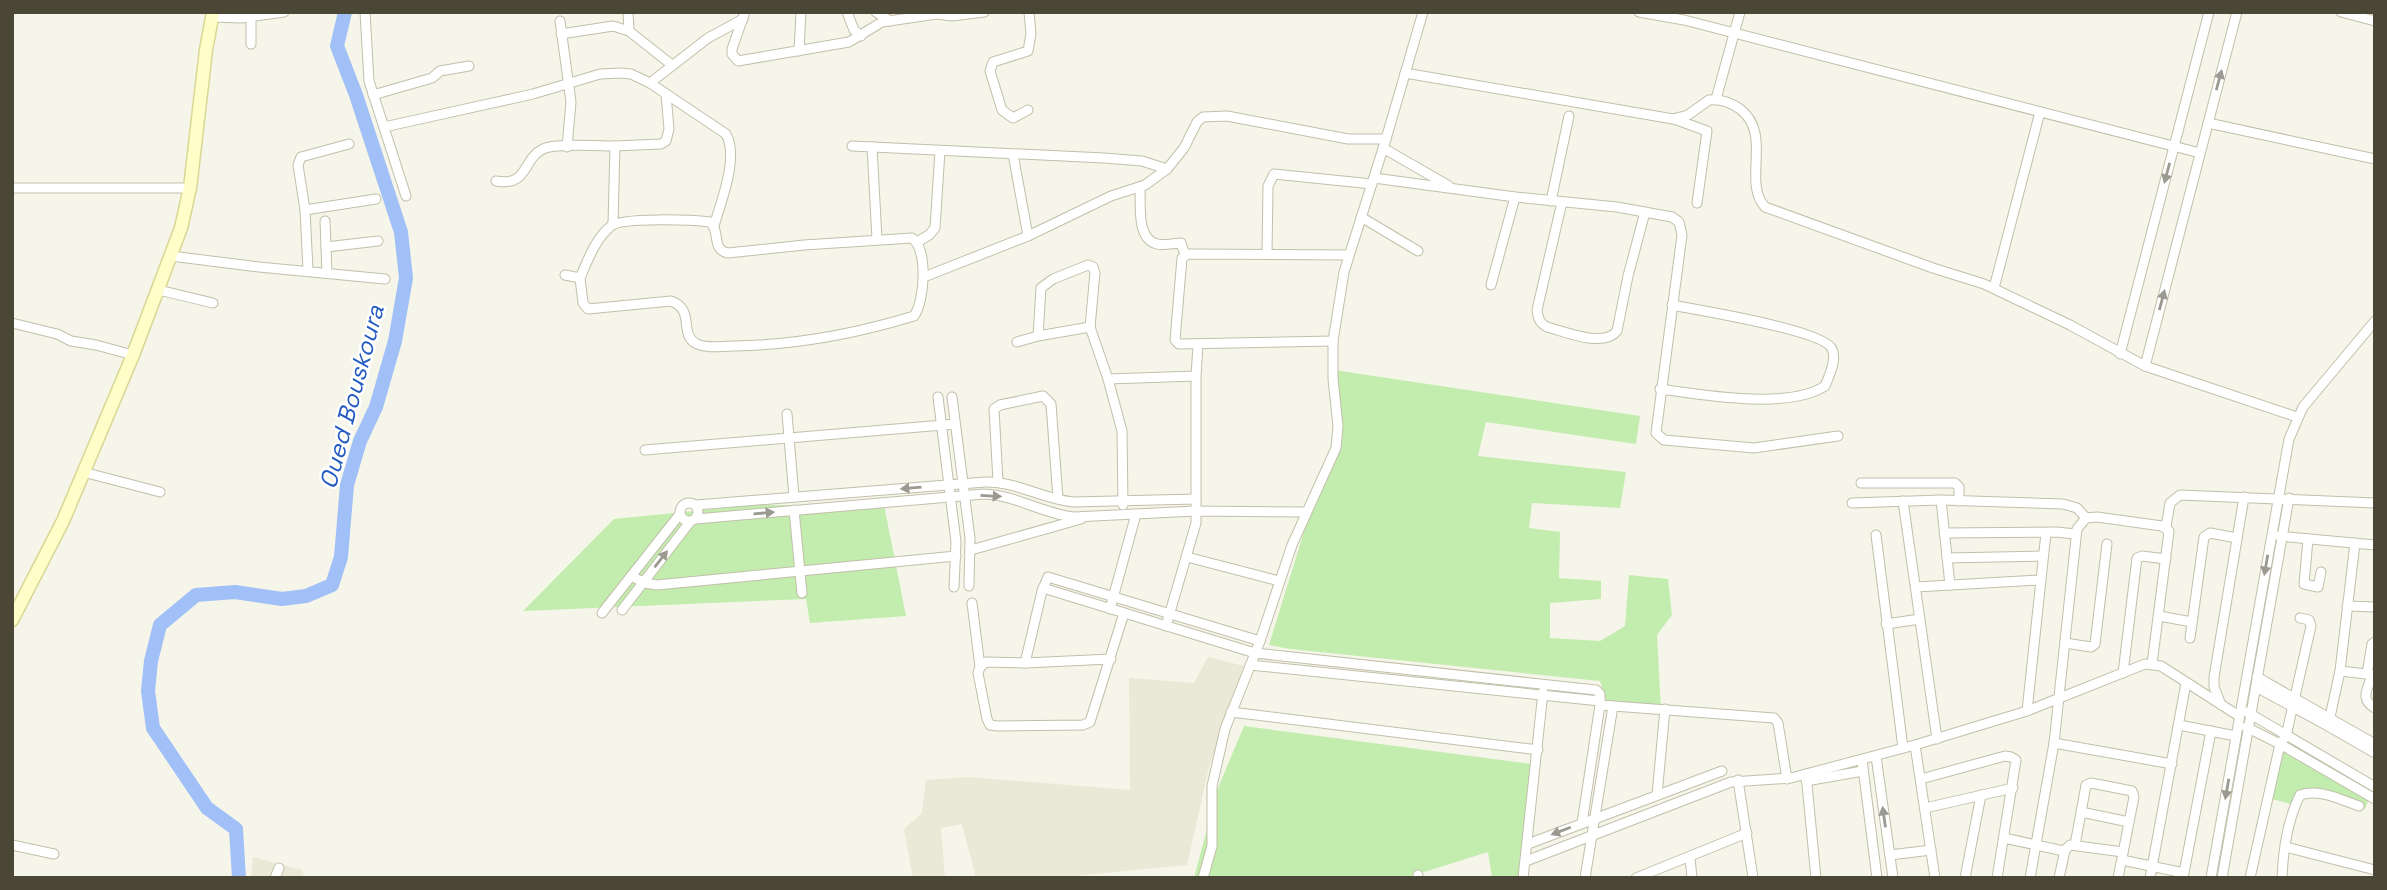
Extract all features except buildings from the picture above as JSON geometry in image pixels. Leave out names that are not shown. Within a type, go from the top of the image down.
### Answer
[{"type":"street","points":[[12,620],[58,531],[133,355],[171,256],[190,188],[204,66],[213,15],[251,18],[284,12]]},
{"type":"street","points":[[365,12],[367,68],[373,95],[406,196]]},
{"type":"street","points":[[628,12],[629,31]]},
{"type":"street","points":[[799,51],[801,12]]},
{"type":"street","points":[[847,12],[854,30],[861,36]]},
{"type":"street","points":[[876,12],[890,20]]},
{"type":"street","points":[[744,16],[732,49],[732,54],[738,61],[849,42],[890,20],[936,13],[952,16],[984,12]]},
{"type":"street","points":[[1028,110],[1013,118],[1004,112],[990,71],[993,62],[1028,51],[1031,34],[1029,12]]},
{"type":"street","points":[[1203,878],[1212,846],[1210,802],[1214,775],[1231,712],[1260,641],[1292,544],[1335,453],[1337,405],[1333,379],[1333,341],[1344,272],[1423,12]]},
{"type":"street","points":[[1639,12],[1685,20],[2200,153]]},
{"type":"street","points":[[1716,99],[1740,12]]},
{"type":"street","points":[[2120,354],[2209,12]]},
{"type":"street","points":[[2145,366],[2236,12]]},
{"type":"street","points":[[2341,12],[2374,19]]},
{"type":"street","points":[[650,83],[708,38],[744,16]]},
{"type":"street","points":[[251,18],[251,44]]},
{"type":"street","points":[[560,21],[571,114],[566,147]]},
{"type":"street","points":[[561,34],[613,26],[629,31],[672,65]]},
{"type":"street","points":[[373,95],[432,78],[440,71],[469,66]]},
{"type":"street","points":[[1405,73],[1673,119],[1707,131],[1697,203]]},
{"type":"street","points":[[384,127],[533,94],[600,74],[631,74],[650,83],[722,130],[730,140],[728,175],[714,226],[718,248],[724,253],[912,238],[917,242],[924,277],[918,311],[914,316],[864,330],[809,341],[713,347],[692,341],[687,331],[684,310],[671,301],[587,309],[583,303],[580,278],[591,253],[613,224],[615,146]]},
{"type":"street","points":[[496,181],[510,181],[522,176],[542,149],[661,144],[666,141],[669,129],[666,94]]},
{"type":"street","points":[[1673,119],[1688,116],[1709,100],[1716,99],[1737,106],[1750,117],[1754,125],[1758,194],[1765,207],[1994,288],[2145,366],[2297,417]]},
{"type":"street","points":[[1994,288],[2040,112]]},
{"type":"street","points":[[924,277],[1028,236],[1111,196],[1140,187],[1167,169],[1184,148],[1197,122],[1211,115],[1385,143],[1454,189]]},
{"type":"street","points":[[1551,201],[1569,116]]},
{"type":"street","points":[[2208,123],[2375,159]]},
{"type":"street","points":[[308,270],[305,210],[298,165],[301,157],[349,144]]},
{"type":"street","points":[[852,146],[1142,161],[1167,169]]},
{"type":"street","points":[[872,147],[877,239]]},
{"type":"street","points":[[917,242],[929,235],[934,228],[940,151]]},
{"type":"street","points":[[1013,154],[1028,236]]},
{"type":"street","points":[[1267,254],[1268,186],[1274,174],[1454,189],[1617,207],[1672,217],[1679,222],[1681,229],[1656,433],[1664,440],[1754,448],[1839,436]]},
{"type":"street","points":[[1140,187],[1143,230],[1147,238],[1157,244],[1181,243],[1185,255],[1181,263],[1175,340],[1182,345],[1333,341]]},
{"type":"street","points":[[12,188],[190,188]]},
{"type":"street","points":[[1491,285],[1515,197]]},
{"type":"street","points":[[305,210],[376,199]]},
{"type":"street","points":[[1562,202],[1537,310],[1538,318],[1547,327],[1601,340],[1612,337],[1617,331],[1645,212]]},
{"type":"street","points":[[1361,217],[1418,251]]},
{"type":"street","points":[[613,224],[642,220],[703,221],[714,226]]},
{"type":"street","points":[[326,221],[327,272]]},
{"type":"street","points":[[326,247],[378,241]]},
{"type":"street","points":[[1185,255],[1349,255]]},
{"type":"street","points":[[171,256],[385,279]]},
{"type":"street","points":[[1038,336],[1041,288],[1053,279],[1088,265],[1093,267],[1095,273],[1090,327],[1122,431],[1123,514]]},
{"type":"street","points":[[565,275],[580,278]]},
{"type":"street","points":[[159,290],[213,303]]},
{"type":"street","points":[[1660,389],[1735,398],[1800,396],[1825,386],[1831,372],[1833,354],[1827,342],[1812,335],[1672,305]]},
{"type":"street","points":[[2211,878],[2288,439],[2297,417],[2310,398],[2375,321]]},
{"type":"street","points":[[12,323],[57,334],[71,341],[133,355]]},
{"type":"street","points":[[1017,342],[1090,327]]},
{"type":"street","points":[[1166,626],[1187,557],[1196,511],[1198,345]]},
{"type":"street","points":[[1108,379],[1196,376]]},
{"type":"street","points":[[998,482],[994,409],[1000,405],[1043,396],[1049,400],[1051,407],[1059,500],[1063,515]]},
{"type":"street","points":[[938,397],[956,556],[954,587]]},
{"type":"street","points":[[952,397],[971,550],[969,586]]},
{"type":"street","points":[[787,414],[794,497]]},
{"type":"street","points":[[645,450],[955,424]]},
{"type":"street","points":[[83,472],[160,492]]},
{"type":"street","points":[[601,612],[680,514],[683,505],[690,503],[696,505],[998,482],[1014,484],[1059,500],[1123,502],[1196,499]]},
{"type":"street","points":[[1861,483],[1954,483],[1959,487],[1959,501]]},
{"type":"street","points":[[680,514],[684,520],[693,520],[997,495],[1063,515],[1196,511],[1306,512]]},
{"type":"street","points":[[2152,663],[2170,534],[2166,527],[2170,503],[2177,496],[2375,503]]},
{"type":"street","points":[[2221,705],[2214,687],[2214,677],[2244,497]]},
{"type":"street","points":[[2222,878],[2289,498]]},
{"type":"street","points":[[1049,511],[1059,500]]},
{"type":"street","points":[[1941,500],[1950,585]]},
{"type":"street","points":[[1852,503],[1941,500],[2068,504],[2087,518]]},
{"type":"street","points":[[1903,501],[1937,738]]},
{"type":"street","points":[[622,610],[693,520],[699,511],[696,505]]},
{"type":"street","points":[[794,510],[802,593]]},
{"type":"street","points":[[1110,609],[1136,513]]},
{"type":"street","points":[[971,550],[1091,516]]},
{"type":"street","points":[[2030,878],[2054,743],[2079,524],[2087,518],[2096,517],[2166,527]]},
{"type":"street","points":[[1944,533],[2076,534]]},
{"type":"street","points":[[2027,711],[2046,533]]},
{"type":"street","points":[[2190,638],[2204,537],[2210,533],[2237,538]]},
{"type":"street","points":[[1876,535],[1903,748]]},
{"type":"street","points":[[2271,535],[2375,545]]},
{"type":"street","points":[[2308,538],[2304,584],[2318,587],[2321,572]]},
{"type":"street","points":[[2330,722],[2340,671],[2355,543]]},
{"type":"street","points":[[2065,643],[2089,647],[2095,644],[2107,544]]},
{"type":"street","points":[[631,576],[657,585],[956,556]]},
{"type":"street","points":[[1947,558],[2042,556]]},
{"type":"street","points":[[2123,673],[2137,558],[2141,556],[2166,559]]},
{"type":"street","points":[[1187,557],[1279,581]]},
{"type":"street","points":[[1025,663],[1047,577],[1260,641]]},
{"type":"street","points":[[1055,590],[1058,579]]},
{"type":"street","points":[[1916,587],[2040,580]]},
{"type":"street","points":[[621,588],[632,597]]},
{"type":"street","points":[[1043,588],[1255,653],[1596,690],[1600,694],[1600,703],[1582,824]]},
{"type":"street","points":[[972,603],[980,667],[978,673],[990,724],[1090,723],[1124,613]]},
{"type":"street","points":[[2347,606],[2375,607]]},
{"type":"street","points":[[2159,616],[2192,622]]},
{"type":"street","points":[[2250,878],[2280,744],[2286,736],[2311,626],[2309,621],[2300,618]]},
{"type":"street","points":[[1886,624],[1920,619]]},
{"type":"street","points":[[2375,642],[2372,644],[2371,674],[2365,700],[2375,708]]},
{"type":"street","points":[[980,667],[986,662],[1111,659]]},
{"type":"street","points":[[1806,778],[2027,711],[2152,663],[2240,716],[2248,729],[2280,744],[2375,799]]},
{"type":"street","points":[[1250,665],[1542,694],[1613,706],[1774,718],[1778,723],[1787,779]]},
{"type":"street","points":[[1429,683],[1431,671]]},
{"type":"street","points":[[2340,671],[2371,674]]},
{"type":"street","points":[[2256,682],[2375,744]]},
{"type":"street","points":[[1523,878],[1543,683]]},
{"type":"street","points":[[2150,878],[2186,683]]},
{"type":"street","points":[[1585,878],[1613,706]]},
{"type":"street","points":[[1657,795],[1665,709]]},
{"type":"street","points":[[1231,712],[1538,750]]},
{"type":"street","points":[[2240,716],[2251,715],[2375,787]]},
{"type":"street","points":[[2330,722],[2375,754]]},
{"type":"street","points":[[2179,725],[2236,736]]},
{"type":"street","points":[[2059,878],[2064,851],[2068,846],[2075,845],[2122,856],[2184,876],[2211,731]]},
{"type":"street","points":[[2054,743],[2172,764]]},
{"type":"street","points":[[1915,745],[1935,878]]},
{"type":"street","points":[[1875,756],[1893,878]]},
{"type":"street","points":[[1920,779],[2008,756],[2014,758],[2017,763],[1997,878]]},
{"type":"street","points":[[1862,760],[1877,878]]},
{"type":"street","points":[[2325,772],[2330,761]]},
{"type":"street","points":[[1528,844],[1722,771]]},
{"type":"street","points":[[1526,861],[1738,780],[1806,778],[1863,771]]},
{"type":"street","points":[[1806,778],[1816,878]]},
{"type":"street","points":[[1738,780],[1753,878]]},
{"type":"street","points":[[2075,845],[2088,784],[2130,790],[2134,797],[2118,878]]},
{"type":"street","points":[[1925,807],[2013,788]]},
{"type":"street","points":[[2282,878],[2294,806],[2300,795],[2308,792],[2322,794],[2359,806]]},
{"type":"street","points":[[1965,878],[1981,795]]},
{"type":"street","points":[[2081,812],[2129,822]]},
{"type":"street","points":[[1636,878],[1747,833]]},
{"type":"street","points":[[2004,838],[2064,851]]},
{"type":"street","points":[[12,845],[54,853]]},
{"type":"street","points":[[2286,847],[2375,870]]},
{"type":"street","points":[[1890,855],[1931,850]]},
{"type":"street","points":[[1690,858],[1692,878]]},
{"type":"street","points":[[275,878],[279,867]]},
{"type":"shaded area","points":[[1208,657],[1244,666],[1209,767],[1187,865],[1054,878],[976,878],[962,824],[941,828],[945,878],[913,878],[904,829],[922,813],[926,780],[968,777],[1130,790],[1129,678],[1194,683]]},
{"type":"shaded area","points":[[253,857],[302,870],[305,878],[251,878]]},
{"type":"green space","points":[[1334,370],[1640,416],[1636,444],[1486,422],[1478,456],[1626,472],[1620,508],[1532,503],[1529,528],[1560,532],[1559,578],[1601,581],[1601,599],[1550,603],[1550,638],[1600,641],[1625,626],[1629,575],[1668,579],[1672,615],[1657,635],[1661,709],[1607,703],[1600,681],[1269,645],[1310,512],[1336,454]]},
{"type":"green space","points":[[754,505],[884,505],[906,616],[810,623],[806,599],[523,611],[614,519]]},
{"type":"green space","points":[[1244,726],[1532,764],[1527,873],[1513,878],[1492,878],[1488,852],[1405,878],[1194,878],[1218,788]]},
{"type":"green space","points":[[2284,749],[2369,798],[2365,809],[2305,795],[2298,806],[2272,799]]},
{"type":"waterway","name":"Oued Bouskoura","points":[[239,878],[236,829],[207,808],[153,728],[148,691],[151,661],[160,625],[196,595],[235,592],[282,599],[306,596],[332,585],[341,557],[347,485],[360,441],[376,407],[395,341],[406,278],[401,232],[337,46],[345,12]]}]
